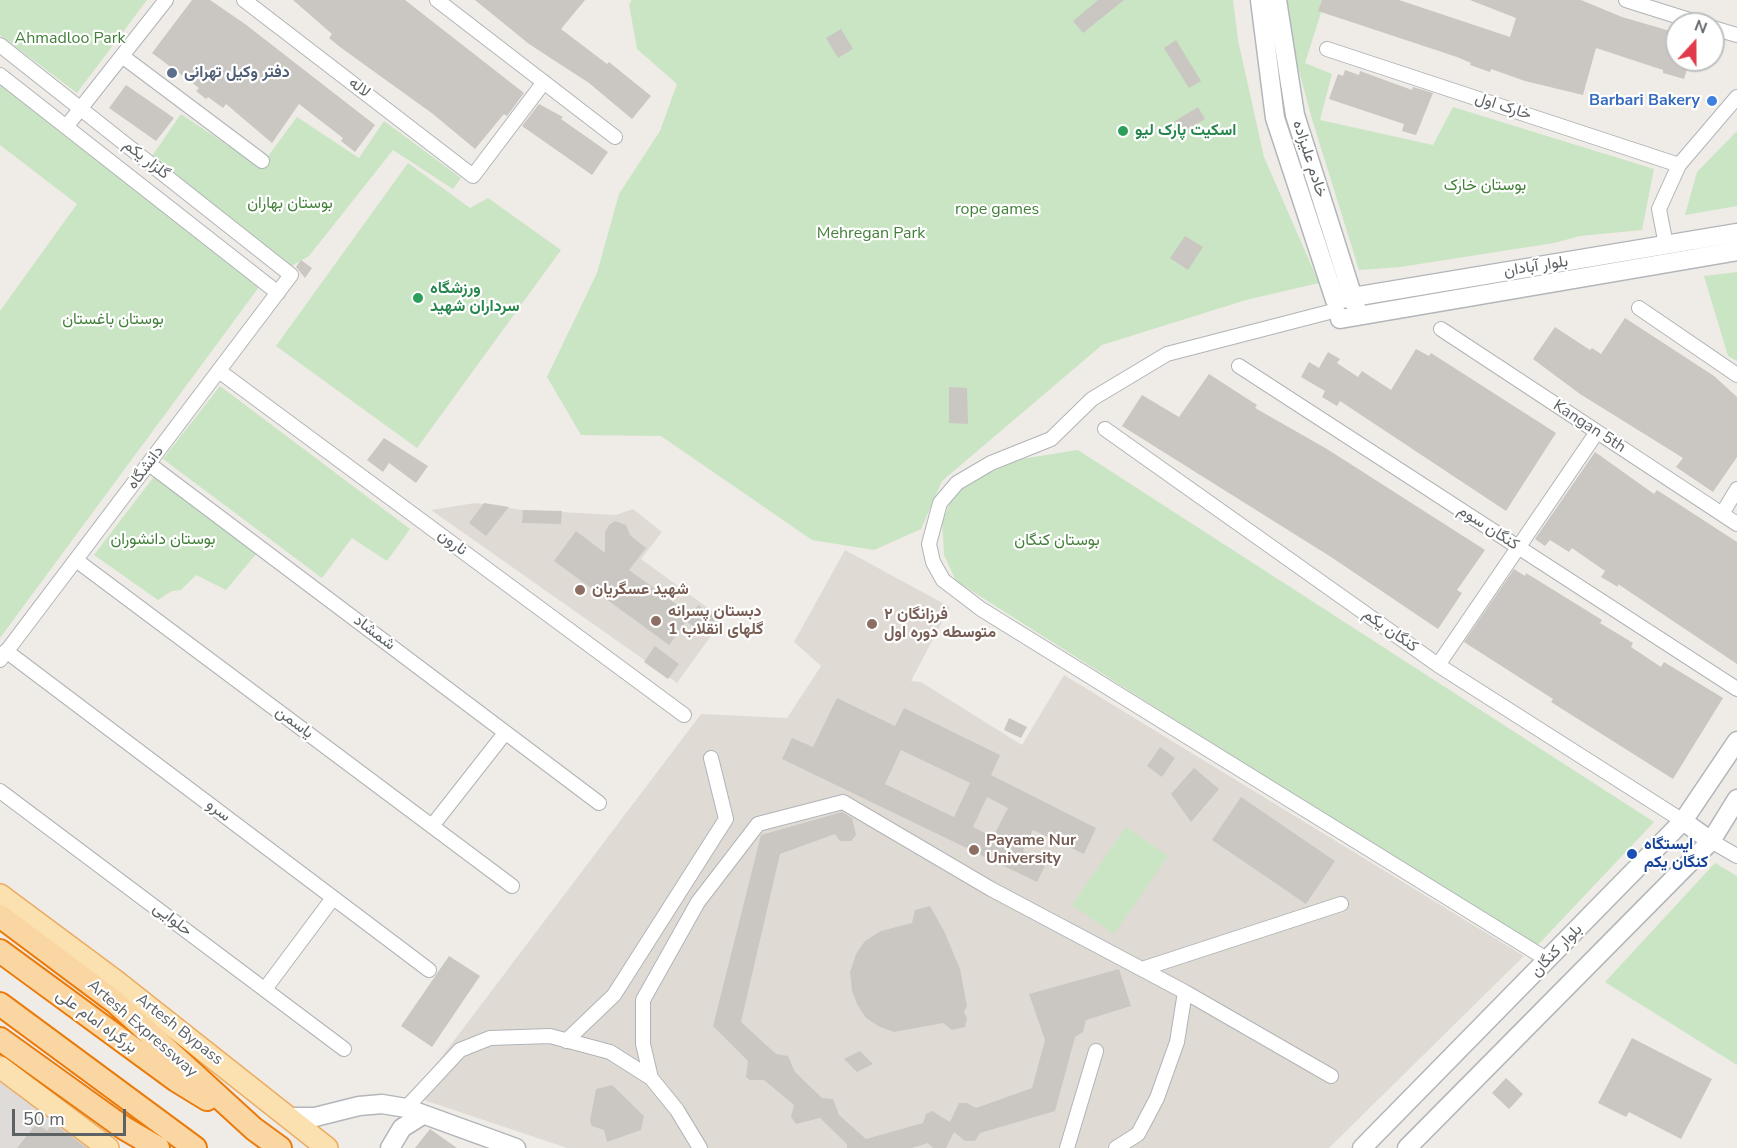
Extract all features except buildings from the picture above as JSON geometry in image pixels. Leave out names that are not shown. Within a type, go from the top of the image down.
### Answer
[{"type":"highway","name":"Artesh Expressway","points":[[0,916],[115,1002],[254,1129],[280,1148]]},
{"type":"highway","name":"بزرگراه امام علی","points":[[0,951],[176,1080],[254,1129]]},
{"type":"highway","points":[[0,1004],[195,1148]]},
{"type":"highway","points":[[0,1039],[124,1128],[158,1148]]},
{"type":"main road","name":"خادم علیزاده","points":[[1260,0],[1275,118],[1342,311]]},
{"type":"main road","name":"خادم علیزاده","points":[[1276,0],[1295,115],[1353,296]]},
{"type":"main road","name":"بلوار آبادان","points":[[1342,311],[1668,254],[1737,233]]},
{"type":"main road","name":"بلوار آبادان","points":[[1342,311],[1353,296],[1668,254],[1737,251]]},
{"type":"main road","name":"بلوار کنگان","points":[[1362,1148],[1683,821],[1737,741]]},
{"type":"main road","name":"بلوار کنگان","points":[[1407,1148],[1711,841],[1737,799]]},
{"type":"main road","points":[[1683,821],[1711,841]]},
{"type":"main road","name":"Artesh Bypass","points":[[0,895],[96,966],[327,1148]]},
{"type":"main road","points":[[27,936],[96,966]]},
{"type":"main road","points":[[0,1067],[108,1148]]},
{"type":"main road","points":[[286,1117],[315,1117],[359,1106],[382,1104],[414,1112],[516,1148]]},
{"type":"main road","points":[[390,1148],[414,1112]]},
{"type":"street","points":[[66,127],[166,0]]},
{"type":"street","name":"لاله","points":[[244,0],[473,176],[544,82]]},
{"type":"street","points":[[437,0],[615,137]]},
{"type":"street","points":[[1626,0],[1665,12]]},
{"type":"street","name":"گلزار یکم","points":[[0,45],[291,275]]},
{"type":"street","name":"خارک اول","points":[[1327,49],[1679,165]]},
{"type":"street","points":[[122,56],[262,160]]},
{"type":"street","points":[[0,75],[278,293]]},
{"type":"street","points":[[1668,254],[1659,210],[1679,165],[1737,97]]},
{"type":"street","name":"دانشگاه","points":[[3,656],[291,275]]},
{"type":"street","points":[[1639,308],[1737,375]]},
{"type":"street","points":[[1342,311],[1167,354],[1092,399],[1051,439],[991,463],[957,483],[940,503],[929,544],[933,562],[943,580],[981,609],[1548,960]]},
{"type":"street","name":"Kangan 5th","points":[[1441,329],[1737,524]]},
{"type":"street","name":"کنگان سوم","points":[[1239,366],[1737,689]]},
{"type":"street","name":"نارون","points":[[219,370],[684,715]]},
{"type":"street","name":"کنگان یکم","points":[[1106,429],[1438,665],[1683,821]]},
{"type":"street","points":[[1438,665],[1597,432]]},
{"type":"street","name":"شمشاد","points":[[149,464],[598,803]]},
{"type":"street","points":[[1722,514],[1737,489]]},
{"type":"street","name":"یاسمن","points":[[76,560],[512,886]]},
{"type":"street","name":"سرو","points":[[3,656],[429,970]]},
{"type":"street","points":[[432,826],[505,733]]},
{"type":"street","points":[[567,1041],[614,995],[726,819],[711,758]]},
{"type":"street","name":"حلوایی","points":[[0,790],[345,1049]]},
{"type":"street","points":[[651,1078],[643,1044],[643,1000],[698,903],[758,824],[843,802],[992,889],[1185,992],[1331,1076]]},
{"type":"street","points":[[1711,841],[1737,856]]},
{"type":"street","points":[[265,989],[333,898]]},
{"type":"street","points":[[1142,969],[1341,904]]},
{"type":"street","points":[[1116,1148],[1138,1134],[1156,1098],[1177,1042],[1185,992]]},
{"type":"street","points":[[414,1112],[460,1050],[490,1038],[550,1036],[610,1052],[651,1078],[677,1110],[700,1148]]},
{"type":"street","points":[[1067,1148],[1096,1051]]},
{"type":"shaded area","name":"شهید عسگریان","points":[[475,503],[523,510],[616,515],[633,509],[662,532],[641,559],[723,619],[677,683],[431,510]]},
{"type":"shaded area","name":"Payame Nur University","points":[[845,550],[950,607],[911,681],[921,682],[1022,745],[1064,675],[1524,956],[1329,1148],[567,1148],[412,1096],[701,714],[787,718],[821,666],[794,642]]},
{"type":"shaded area","points":[[0,1079],[94,1148],[0,1148]]},
{"type":"green space","name":"Ahmadloo Park","points":[[0,0],[147,0],[77,93],[0,35]]},
{"type":"green space","name":"Mehregan Park","points":[[632,0],[1233,0],[1238,40],[1264,157],[1319,283],[1246,300],[1102,345],[942,481],[921,529],[874,550],[812,540],[661,436],[581,435],[547,377],[597,273],[619,194],[660,131],[677,84],[637,49],[629,4]]},
{"type":"green space","name":"بوستان خارک","points":[[1285,0],[1325,0],[1305,63],[1332,74],[1320,120],[1433,145],[1453,107],[1654,169],[1642,230],[1580,236],[1554,243],[1400,267],[1359,270],[1312,119],[1288,30]]},
{"type":"green space","name":"بوستان باغستان","points":[[0,83],[259,287],[0,638],[0,311],[77,204],[0,145]]},
{"type":"green space","name":"بوستان بهاران","points":[[181,114],[260,167],[297,117],[359,158],[384,121],[461,178],[453,189],[393,150],[309,256],[290,267],[152,156]]},
{"type":"green space","points":[[1737,131],[1737,206],[1685,215],[1697,172]]},
{"type":"green space","name":"ورزشگاه سرداران شهید","points":[[408,163],[470,208],[488,198],[561,250],[417,448],[276,346]]},
{"type":"green space","points":[[1737,272],[1737,361],[1728,356],[1704,276]]},
{"type":"green space","points":[[220,386],[410,529],[387,561],[352,538],[322,578],[163,459]]},
{"type":"green space","name":"بوستان کنگان","points":[[1078,450],[1654,822],[1535,948],[956,581],[944,555],[942,522],[952,498],[968,482],[1021,459]]},
{"type":"green space","name":"بوستان دانشوران","points":[[156,474],[257,553],[226,590],[196,575],[181,590],[172,591],[158,600],[94,555]]},
{"type":"green space","points":[[1126,827],[1168,856],[1114,934],[1072,905]]},
{"type":"green space","points":[[1715,863],[1737,876],[1737,1065],[1605,982]]},
{"type":"place","name":"دفتر وکیل تهرانی","points":[[172,73]]},
{"type":"place","name":"Barbari Bakery","points":[[1712,101]]},
{"type":"place","name":"اسکیت پارک لیو","points":[[1123,131]]},
{"type":"place","name":"ورزشگاه سرداران شهید","points":[[418,298]]},
{"type":"place","name":"شهید عسگریان","points":[[580,590]]},
{"type":"place","name":"دبستان پسرانه گلهای انقلاب 1","points":[[656,621]]},
{"type":"place","name":"فرزانگان ۲ متوسطه دوره اول","points":[[872,624]]},
{"type":"place","name":"Payame Nur University","points":[[974,850]]},
{"type":"place","name":"ایستگاه کنگان یکم","points":[[1632,854]]},
{"type":"park label","name":"rope games","points":[[997,210]]}]
